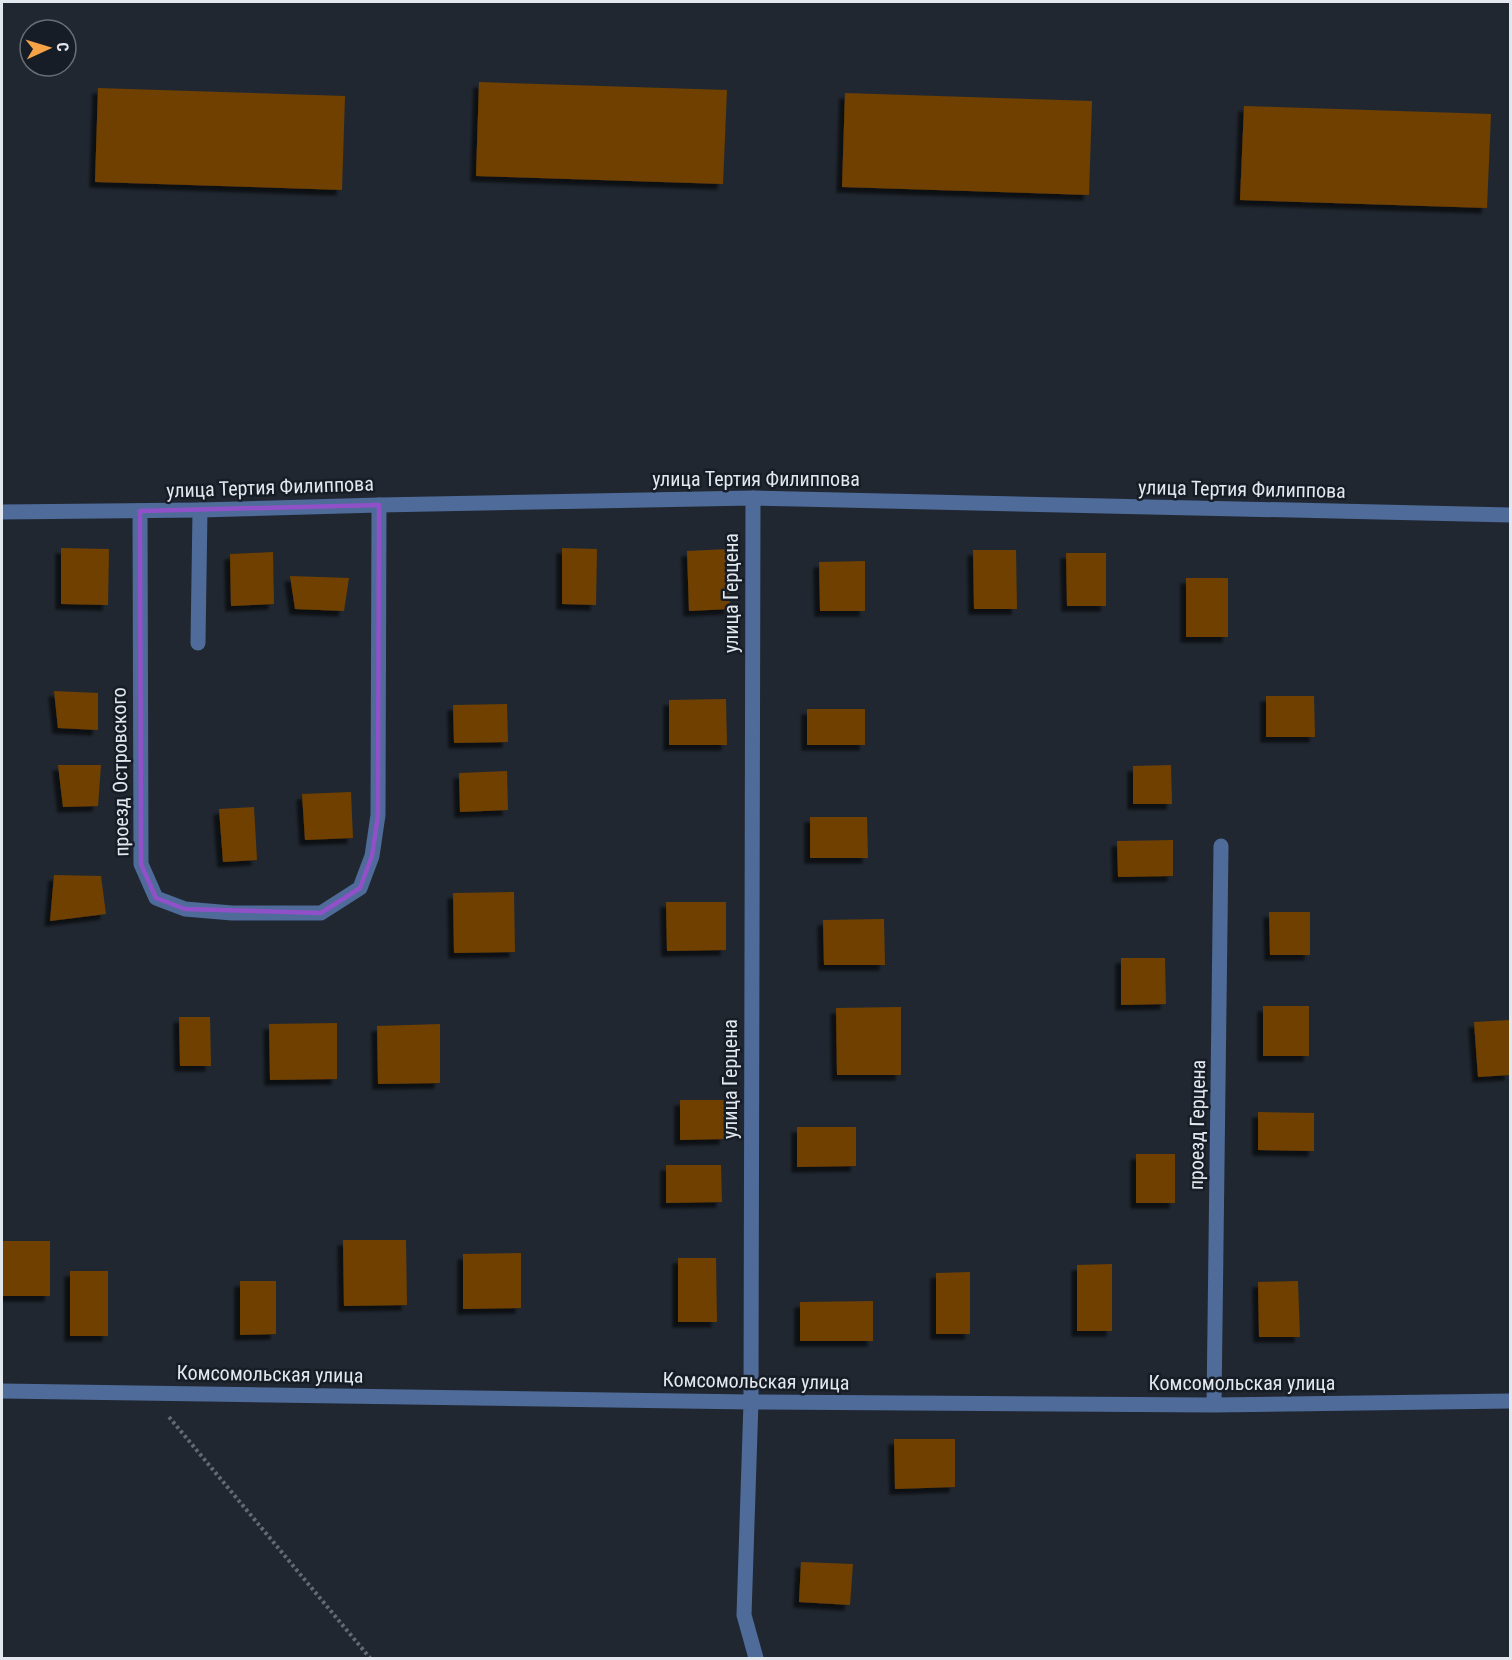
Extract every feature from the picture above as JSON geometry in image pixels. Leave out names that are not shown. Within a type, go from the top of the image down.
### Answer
[{"type":"street","name":"улица Тертия Филиппова","points":[[2,512],[753,498],[1510,515]]},
{"type":"street","name":"улица Герцена","points":[[753,498],[751,1402],[744,1615],[756,1659]]},
{"type":"street","name":"проезд Островского","points":[[140,511],[141,864],[156,898],[185,909],[232,913],[321,914],[360,888],[372,856],[378,815],[379,505]]},
{"type":"street","points":[[198,644],[200,510]]},
{"type":"street","name":"проезд Герцена","points":[[1214,1405],[1221,846]]},
{"type":"street","name":"Комсомольская улица","points":[[2,1391],[751,1402],[1214,1405],[1510,1401]]},
{"type":"path","points":[[148,1393],[370,1659]]},
{"type":"highlighted area","points":[[379,505],[378,815],[372,856],[360,888],[321,913],[185,909],[156,898],[141,864],[140,511]]},
{"type":"building","points":[[479,82],[727,90],[723,184],[476,176]]},
{"type":"building","points":[[98,88],[345,96],[342,190],[95,182]]},
{"type":"building","points":[[845,93],[1092,101],[1089,195],[842,187]]},
{"type":"building","points":[[1244,106],[1491,114],[1487,208],[1240,200]]},
{"type":"building","points":[[61,548],[109,549],[108,605],[61,604]]},
{"type":"building","points":[[562,548],[597,549],[596,605],[562,604]]},
{"type":"building","points":[[728,549],[730,609],[689,611],[687,551]]},
{"type":"building","points":[[973,550],[1016,550],[1017,609],[974,609]]},
{"type":"building","points":[[273,552],[274,604],[231,606],[230,554]]},
{"type":"building","points":[[1066,553],[1106,553],[1106,606],[1067,606]]},
{"type":"building","points":[[865,561],[865,611],[820,611],[819,562]]},
{"type":"building","points":[[290,576],[349,578],[344,611],[295,609]]},
{"type":"building","points":[[1186,578],[1228,578],[1228,637],[1186,637]]},
{"type":"building","points":[[54,691],[98,693],[98,730],[58,728]]},
{"type":"building","points":[[1266,696],[1314,696],[1315,737],[1266,737]]},
{"type":"building","points":[[726,699],[727,745],[669,745],[669,700]]},
{"type":"building","points":[[507,704],[508,742],[454,743],[453,705]]},
{"type":"building","points":[[807,709],[865,709],[865,745],[807,745]]},
{"type":"building","points":[[58,765],[101,765],[98,806],[63,807]]},
{"type":"building","points":[[1171,765],[1172,804],[1133,804],[1133,766]]},
{"type":"building","points":[[507,771],[508,810],[460,812],[459,773]]},
{"type":"building","points":[[351,792],[353,838],[305,840],[302,794]]},
{"type":"building","points":[[254,807],[257,860],[223,862],[219,809]]},
{"type":"building","points":[[810,817],[867,817],[868,858],[810,858]]},
{"type":"building","points":[[1173,840],[1173,876],[1118,877],[1117,841]]},
{"type":"building","points":[[54,875],[101,876],[106,914],[50,921]]},
{"type":"building","points":[[514,892],[515,952],[454,953],[453,893]]},
{"type":"building","points":[[666,902],[726,902],[726,950],[667,951]]},
{"type":"building","points":[[1269,912],[1310,912],[1310,955],[1270,955]]},
{"type":"building","points":[[884,919],[885,965],[824,965],[823,920]]},
{"type":"building","points":[[1121,958],[1165,958],[1166,1004],[1121,1005]]},
{"type":"building","points":[[1263,1006],[1309,1006],[1309,1056],[1263,1056]]},
{"type":"building","points":[[901,1007],[901,1075],[837,1075],[836,1008]]},
{"type":"building","points":[[179,1017],[210,1017],[211,1066],[180,1066]]},
{"type":"building","points":[[1510,1020],[1510,1075],[1478,1077],[1474,1022]]},
{"type":"building","points":[[337,1023],[337,1079],[270,1080],[269,1024]]},
{"type":"building","points":[[440,1024],[440,1083],[378,1084],[377,1026]]},
{"type":"building","points":[[680,1100],[724,1100],[725,1139],[680,1140]]},
{"type":"building","points":[[1258,1112],[1314,1113],[1314,1151],[1258,1150]]},
{"type":"building","points":[[797,1127],[856,1127],[856,1166],[797,1167]]},
{"type":"building","points":[[1136,1154],[1175,1154],[1175,1203],[1136,1203]]},
{"type":"building","points":[[666,1165],[721,1165],[722,1202],[666,1203]]},
{"type":"building","points":[[343,1240],[406,1240],[407,1305],[344,1306]]},
{"type":"building","points":[[2,1241],[50,1241],[50,1296],[2,1296]]},
{"type":"building","points":[[521,1253],[521,1308],[463,1309],[463,1254]]},
{"type":"building","points":[[678,1258],[716,1258],[717,1322],[678,1322]]},
{"type":"building","points":[[1112,1264],[1112,1331],[1077,1331],[1077,1265]]},
{"type":"building","points":[[70,1271],[108,1271],[108,1336],[70,1336]]},
{"type":"building","points":[[970,1272],[970,1334],[936,1334],[936,1273]]},
{"type":"building","points":[[240,1281],[276,1281],[276,1334],[240,1335]]},
{"type":"building","points":[[1298,1281],[1300,1337],[1259,1337],[1258,1282]]},
{"type":"building","points":[[873,1301],[873,1341],[800,1341],[800,1302]]},
{"type":"building","points":[[894,1439],[955,1439],[955,1487],[895,1489]]},
{"type":"building","points":[[801,1562],[853,1564],[850,1605],[799,1602]]}]
